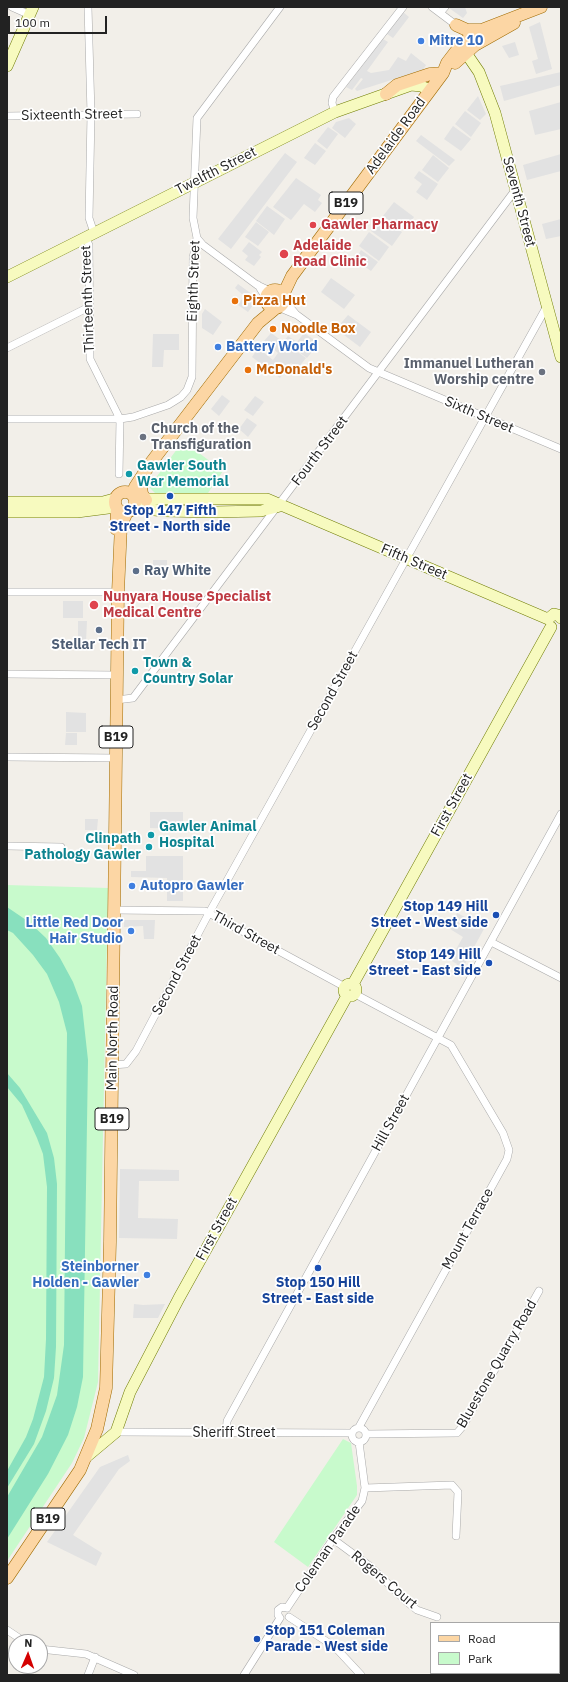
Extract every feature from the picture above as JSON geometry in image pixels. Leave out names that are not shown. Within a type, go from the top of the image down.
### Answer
[{"type":"main road","name":"B19","points":[[485,34],[539,8]]},
{"type":"main road","points":[[456,25],[467,30],[485,34]]},
{"type":"main road","points":[[456,25],[461,35],[464,48]]},
{"type":"main road","name":"Adelaide Road","points":[[127,502],[142,494],[140,480],[150,464],[258,323],[443,73],[446,63],[464,48],[485,34]]},
{"type":"main road","points":[[386,94],[397,85],[435,73],[443,73]]},
{"type":"main road","name":"Adelaide Road","points":[[127,502],[140,472],[150,464]]},
{"type":"main road","name":"B19","points":[[118,592],[116,543],[127,502]]},
{"type":"main road","name":"Main North Road","points":[[7,1578],[64,1494],[85,1458],[101,1418],[107,1375],[118,592]]},
{"type":"street","points":[[7,66],[32,11],[12,7]]},
{"type":"street","name":"Thirteenth Street","points":[[88,7],[91,114],[89,218],[90,358],[120,419],[119,474]]},
{"type":"street","name":"Eighth Street","points":[[120,419],[133,417],[168,405],[181,398],[187,390],[192,377],[193,258],[197,238],[193,218],[193,183],[197,118],[280,7]]},
{"type":"street","points":[[336,112],[332,103],[333,97],[403,7]]},
{"type":"street","points":[[432,7],[456,25]]},
{"type":"street","points":[[440,13],[445,7]]},
{"type":"street","name":"Seventh Street","points":[[464,48],[479,72],[492,104],[561,357]]},
{"type":"street","name":"Twelfth Street","points":[[7,277],[336,112],[414,85],[424,86],[430,90]]},
{"type":"street","name":"Sixteenth Street","points":[[7,116],[138,114]]},
{"type":"street","name":"Fourth Street","points":[[116,700],[133,698],[280,506],[378,372],[516,190]]},
{"type":"street","points":[[197,238],[203,246],[275,299]]},
{"type":"street","name":"Sixth Street","points":[[275,299],[369,368],[561,449]]},
{"type":"street","name":"Second Street","points":[[112,1065],[126,1064],[132,1059],[210,913],[547,306]]},
{"type":"street","points":[[7,348],[89,307]]},
{"type":"street","points":[[7,419],[120,419]]},
{"type":"street","points":[[7,502],[127,502],[165,511],[213,512],[261,511],[280,506]]},
{"type":"street","points":[[7,512],[77,512],[127,502]]},
{"type":"street","name":"Fifth Street","points":[[280,506],[406,559],[558,620]]},
{"type":"street","points":[[7,592],[118,592]]},
{"type":"street","name":"First Street","points":[[116,1432],[130,1392],[183,1291],[558,620]]},
{"type":"street","points":[[7,674],[116,675]]},
{"type":"street","points":[[7,757],[116,758]]},
{"type":"street","name":"Hill Street","points":[[226,1433],[227,1421],[561,814]]},
{"type":"street","points":[[7,846],[61,847]]},
{"type":"street","name":"Third Street","points":[[114,910],[205,911],[438,1037]]},
{"type":"street","points":[[491,942],[561,978]]},
{"type":"street","name":"Mount Terrace","points":[[359,1427],[507,1159],[510,1150],[503,1133],[451,1045],[438,1037]]},
{"type":"street","name":"Bluestone Quarry Road","points":[[367,1434],[457,1433],[463,1426],[540,1291]]},
{"type":"street","points":[[359,1427],[364,1429],[367,1434],[364,1440],[359,1442],[353,1439],[352,1433],[354,1429],[359,1427]]},
{"type":"street","points":[[85,1458],[116,1432]]},
{"type":"street","name":"Sheriff Street","points":[[116,1432],[352,1433]]},
{"type":"street","name":"Coleman Parade","points":[[287,1608],[333,1539],[362,1501],[366,1488],[359,1442]]},
{"type":"street","points":[[366,1488],[452,1484],[458,1492],[456,1536]]},
{"type":"street","name":"Rogers Court","points":[[333,1539],[371,1567],[407,1602],[418,1610],[437,1617]]},
{"type":"street","points":[[280,1618],[278,1615],[278,1610],[282,1607],[287,1608],[290,1613],[289,1617]]},
{"type":"street","points":[[280,1618],[287,1619],[289,1617]]},
{"type":"street","points":[[289,1617],[340,1651],[361,1675]]},
{"type":"street","points":[[244,1675],[280,1618]]},
{"type":"street","points":[[48,1650],[86,1654],[134,1675]]},
{"type":"street","points":[[88,1675],[95,1657]]},
{"type":"green space","points":[[183,441],[223,471],[208,493],[156,494],[149,487]]},
{"type":"green space","points":[[7,885],[108,888],[98,1382],[84,1438],[72,1463],[7,1561]]},
{"type":"green space","points":[[7,907],[29,922],[46,938],[60,958],[73,982],[82,1006],[88,1060],[83,1377],[77,1407],[68,1435],[48,1474],[7,1539],[7,1497],[42,1437],[57,1395],[64,1345],[67,1033],[59,1002],[47,974],[33,955],[13,933],[7,930]]},
{"type":"green space","points":[[7,1073],[20,1088],[47,1133],[54,1158],[57,1184],[56,1347],[54,1378],[46,1411],[34,1444],[7,1488],[7,1471],[26,1437],[33,1419],[44,1377],[46,1339],[47,1187],[43,1154],[22,1105],[7,1087]]},
{"type":"green space","points":[[343,1439],[351,1443],[357,1495],[308,1567],[274,1542]]},
{"type":"shaded area","points":[[465,7],[467,13],[463,18],[449,8]]},
{"type":"shaded area","points":[[403,12],[409,17],[393,38],[387,34],[383,39],[388,42],[367,71],[371,73],[389,70],[398,57],[406,61],[411,53],[426,65],[423,70],[357,91],[355,89],[363,79],[361,78],[352,90],[346,87]]},
{"type":"shaded area","points":[[540,22],[552,69],[536,74],[532,61],[538,59],[529,27]]},
{"type":"shaded area","points":[[515,42],[519,55],[509,58],[502,46]]},
{"type":"shaded area","points":[[561,72],[561,85],[504,101],[500,86]]},
{"type":"shaded area","points":[[478,96],[486,114],[480,120],[467,110]]},
{"type":"shaded area","points":[[561,102],[561,129],[535,135],[529,111]]},
{"type":"shaded area","points":[[465,111],[481,123],[471,137],[455,124]]},
{"type":"shaded area","points":[[349,118],[356,124],[345,138],[332,128],[336,122]]},
{"type":"shaded area","points":[[453,126],[471,139],[461,151],[444,139]]},
{"type":"shaded area","points":[[328,127],[338,134],[327,149],[317,141]]},
{"type":"shaded area","points":[[421,135],[455,160],[449,166],[416,141]]},
{"type":"shaded area","points":[[315,143],[326,151],[315,165],[304,158]]},
{"type":"shaded area","points":[[285,153],[297,162],[231,249],[218,239]]},
{"type":"shaded area","points":[[561,154],[561,171],[527,180],[523,165]]},
{"type":"shaded area","points":[[433,155],[449,168],[438,182],[422,170]]},
{"type":"shaded area","points":[[419,171],[438,184],[427,200],[416,192],[422,184],[414,178]]},
{"type":"shaded area","points":[[296,178],[321,195],[318,200],[322,203],[315,212],[304,204],[291,220],[273,207]]},
{"type":"shaded area","points":[[394,202],[414,217],[404,231],[383,216]]},
{"type":"shaded area","points":[[267,206],[285,219],[274,235],[256,221]]},
{"type":"shaded area","points":[[381,217],[402,232],[392,246],[371,231]]},
{"type":"shaded area","points":[[561,219],[561,236],[546,239],[542,224]]},
{"type":"shaded area","points":[[256,222],[269,232],[258,246],[245,237]]},
{"type":"shaded area","points":[[369,232],[389,247],[379,261],[359,246]]},
{"type":"shaded area","points":[[249,242],[262,252],[259,255],[261,257],[254,266],[245,260],[248,256],[242,251]]},
{"type":"shaded area","points":[[361,250],[378,262],[371,271],[355,260]]},
{"type":"shaded area","points":[[331,278],[355,295],[344,309],[321,292]]},
{"type":"shaded area","points":[[238,284],[256,297],[256,301],[248,312],[238,305],[244,296],[235,288]]},
{"type":"shaded area","points":[[205,309],[222,322],[213,335],[202,328],[202,314]]},
{"type":"shaded area","points":[[348,315],[371,332],[360,347],[336,329]]},
{"type":"shaded area","points":[[271,333],[306,358],[298,368],[291,363],[280,378],[252,357],[258,348],[273,360],[278,353],[264,341]]},
{"type":"shaded area","points":[[304,333],[319,343],[307,358],[284,341],[288,336],[297,342]]},
{"type":"shaded area","points":[[153,334],[179,334],[179,350],[164,350],[163,367],[152,367]]},
{"type":"shaded area","points":[[222,395],[230,401],[219,416],[211,409]]},
{"type":"shaded area","points":[[255,396],[264,402],[253,416],[244,410]]},
{"type":"shaded area","points":[[247,418],[257,425],[248,437],[239,429]]},
{"type":"shaded area","points":[[153,560],[167,560],[167,577],[153,577]]},
{"type":"shaded area","points":[[63,601],[83,601],[83,618],[63,618]]},
{"type":"shaded area","points":[[78,621],[87,621],[86,642],[78,642]]},
{"type":"shaded area","points":[[66,712],[86,713],[86,732],[66,732]]},
{"type":"shaded area","points":[[66,733],[77,733],[77,745],[65,745]]},
{"type":"shaded area","points":[[150,812],[183,812],[183,829],[150,828]]},
{"type":"shaded area","points":[[85,819],[98,819],[97,830],[85,830]]},
{"type":"shaded area","points":[[146,856],[183,856],[183,901],[167,901],[167,878],[131,877],[131,871],[146,871]]},
{"type":"shaded area","points":[[457,913],[485,927],[460,973],[454,970],[457,964],[450,960],[463,937],[450,929]]},
{"type":"shaded area","points":[[124,920],[155,920],[154,939],[144,939],[143,926],[124,927]]},
{"type":"shaded area","points":[[120,1169],[179,1170],[179,1181],[139,1181],[138,1218],[178,1219],[177,1239],[119,1238]]},
{"type":"shaded area","points":[[134,1304],[165,1304],[158,1318],[133,1318]]},
{"type":"shaded area","points":[[128,1455],[130,1461],[119,1469],[73,1535],[102,1553],[96,1566],[47,1542],[100,1467]]},
{"type":"place","name":"Mitre 10","points":[[421,41]]},
{"type":"place","name":"Gawler Pharmacy","points":[[313,225]]},
{"type":"place","name":"Adelaide Road Clinic","points":[[284,254]]},
{"type":"place","name":"Pizza Hut","points":[[235,301]]},
{"type":"place","name":"Noodle Box","points":[[273,329]]},
{"type":"place","name":"Battery World","points":[[218,347]]},
{"type":"place","name":"McDonald's","points":[[248,370]]},
{"type":"place","name":"Immanuel Lutheran Worship centre","points":[[542,372]]},
{"type":"place","name":"Church of the Transfiguration","points":[[143,437]]},
{"type":"place","name":"Gawler South War Memorial","points":[[129,474]]},
{"type":"place","name":"Stop 147 Fifth Street - North side","points":[[170,496]]},
{"type":"place","name":"Ray White","points":[[136,571]]},
{"type":"place","name":"Nunyara House Specialist Medical Centre","points":[[94,605]]},
{"type":"place","name":"Stellar Tech IT","points":[[99,630]]},
{"type":"place","name":"Town & Country Solar","points":[[135,671]]},
{"type":"place","name":"Gawler Animal Hospital","points":[[151,835]]},
{"type":"place","name":"Clinpath Pathology Gawler","points":[[149,847]]},
{"type":"place","name":"Autopro Gawler","points":[[132,886]]},
{"type":"place","name":"Stop 149 Hill Street - West side","points":[[496,915]]},
{"type":"place","name":"Little Red Door Hair Studio","points":[[131,931]]},
{"type":"place","name":"Stop 149 Hill Street - East side","points":[[489,963]]},
{"type":"place","name":"Stop 150 Hill Street - East side","points":[[318,1268]]},
{"type":"place","name":"Steinborner Holden - Gawler","points":[[147,1275]]},
{"type":"place","name":"Stop 151 Coleman Parade - West side","points":[[257,1639]]}]
